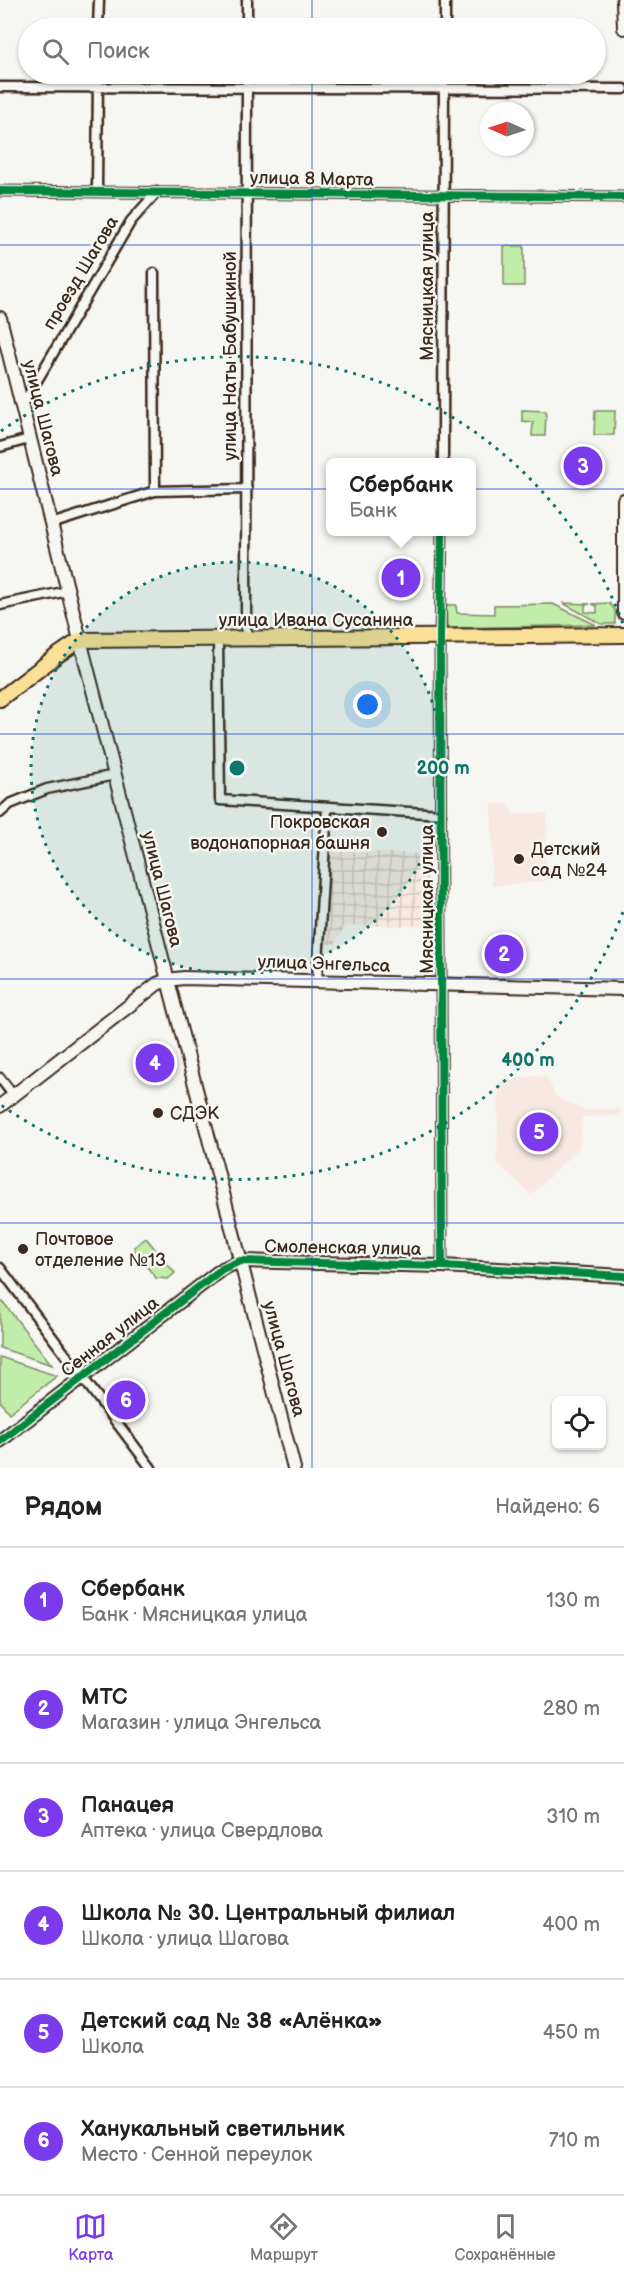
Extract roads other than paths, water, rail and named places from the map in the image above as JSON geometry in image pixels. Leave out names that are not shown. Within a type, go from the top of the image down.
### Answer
[{"type":"main road","points":[[622,0],[624,28]]},
{"type":"main road","name":"улица Шагова","points":[[0,318],[80,640],[294,1468]]},
{"type":"main road","points":[[624,500],[624,613]]},
{"type":"main road","name":"улица Ивана Сусанина","points":[[80,640],[624,635]]},
{"type":"main road","points":[[0,699],[80,640]]},
{"type":"main road","name":"улица Энгельса","points":[[167,980],[184,978],[624,989]]},
{"type":"main road","points":[[0,1106],[157,984],[167,980]]},
{"type":"main road","name":"Смоленская улица","points":[[240,1261],[442,1266],[624,1276]]},
{"type":"main road","name":"Сенная улица","points":[[0,1441],[222,1269],[240,1261]]},
{"type":"street","points":[[98,18],[99,0]]},
{"type":"street","points":[[247,18],[248,0]]},
{"type":"street","points":[[445,0],[445,18]]},
{"type":"street","name":"улица Наты Бабушкиной","points":[[246,639],[247,84]]},
{"type":"street","name":"Мясницкая улица","points":[[443,458],[444,84]]},
{"type":"street","points":[[0,87],[624,89]]},
{"type":"street","points":[[97,192],[98,87]]},
{"type":"street","name":"улица 8 Марта","points":[[0,191],[624,197]]},
{"type":"street","name":"проезд Шагова","points":[[22,407],[131,221],[157,192]]},
{"type":"street","points":[[154,273],[155,491]]},
{"type":"street","points":[[0,447],[29,439]]},
{"type":"street","points":[[51,524],[155,491],[247,489]]},
{"type":"street","name":"Мясницкая улица","points":[[442,536],[440,637],[442,1266]]},
{"type":"street","points":[[0,605],[68,591]]},
{"type":"street","points":[[218,639],[220,800],[441,814]]},
{"type":"street","points":[[0,813],[10,804],[47,789],[115,775]]},
{"type":"street","points":[[317,981],[327,808]]},
{"type":"street","points":[[0,1078],[14,1096]]},
{"type":"street","points":[[0,1268],[151,1468]]},
{"type":"place","name":"Панацея","points":[[583,466]]},
{"type":"place","name":"Сбербанк","points":[[401,578]]},
{"type":"place","name":"Покровская водонапорная башня","points":[[382,832]]},
{"type":"place","name":"Детский сад №24","points":[[519,859]]},
{"type":"place","name":"МТС","points":[[504,954]]},
{"type":"place","name":"Школа № 30. Центральный филиал","points":[[155,1063]]},
{"type":"place","name":"СДЭК","points":[[158,1113]]},
{"type":"place","name":"Детский сад № 38 «Алёнка»","points":[[539,1132]]},
{"type":"place","name":"Почтовое отделение №13","points":[[23,1249]]},
{"type":"place","name":"Ханукальный светильник","points":[[126,1400]]}]
